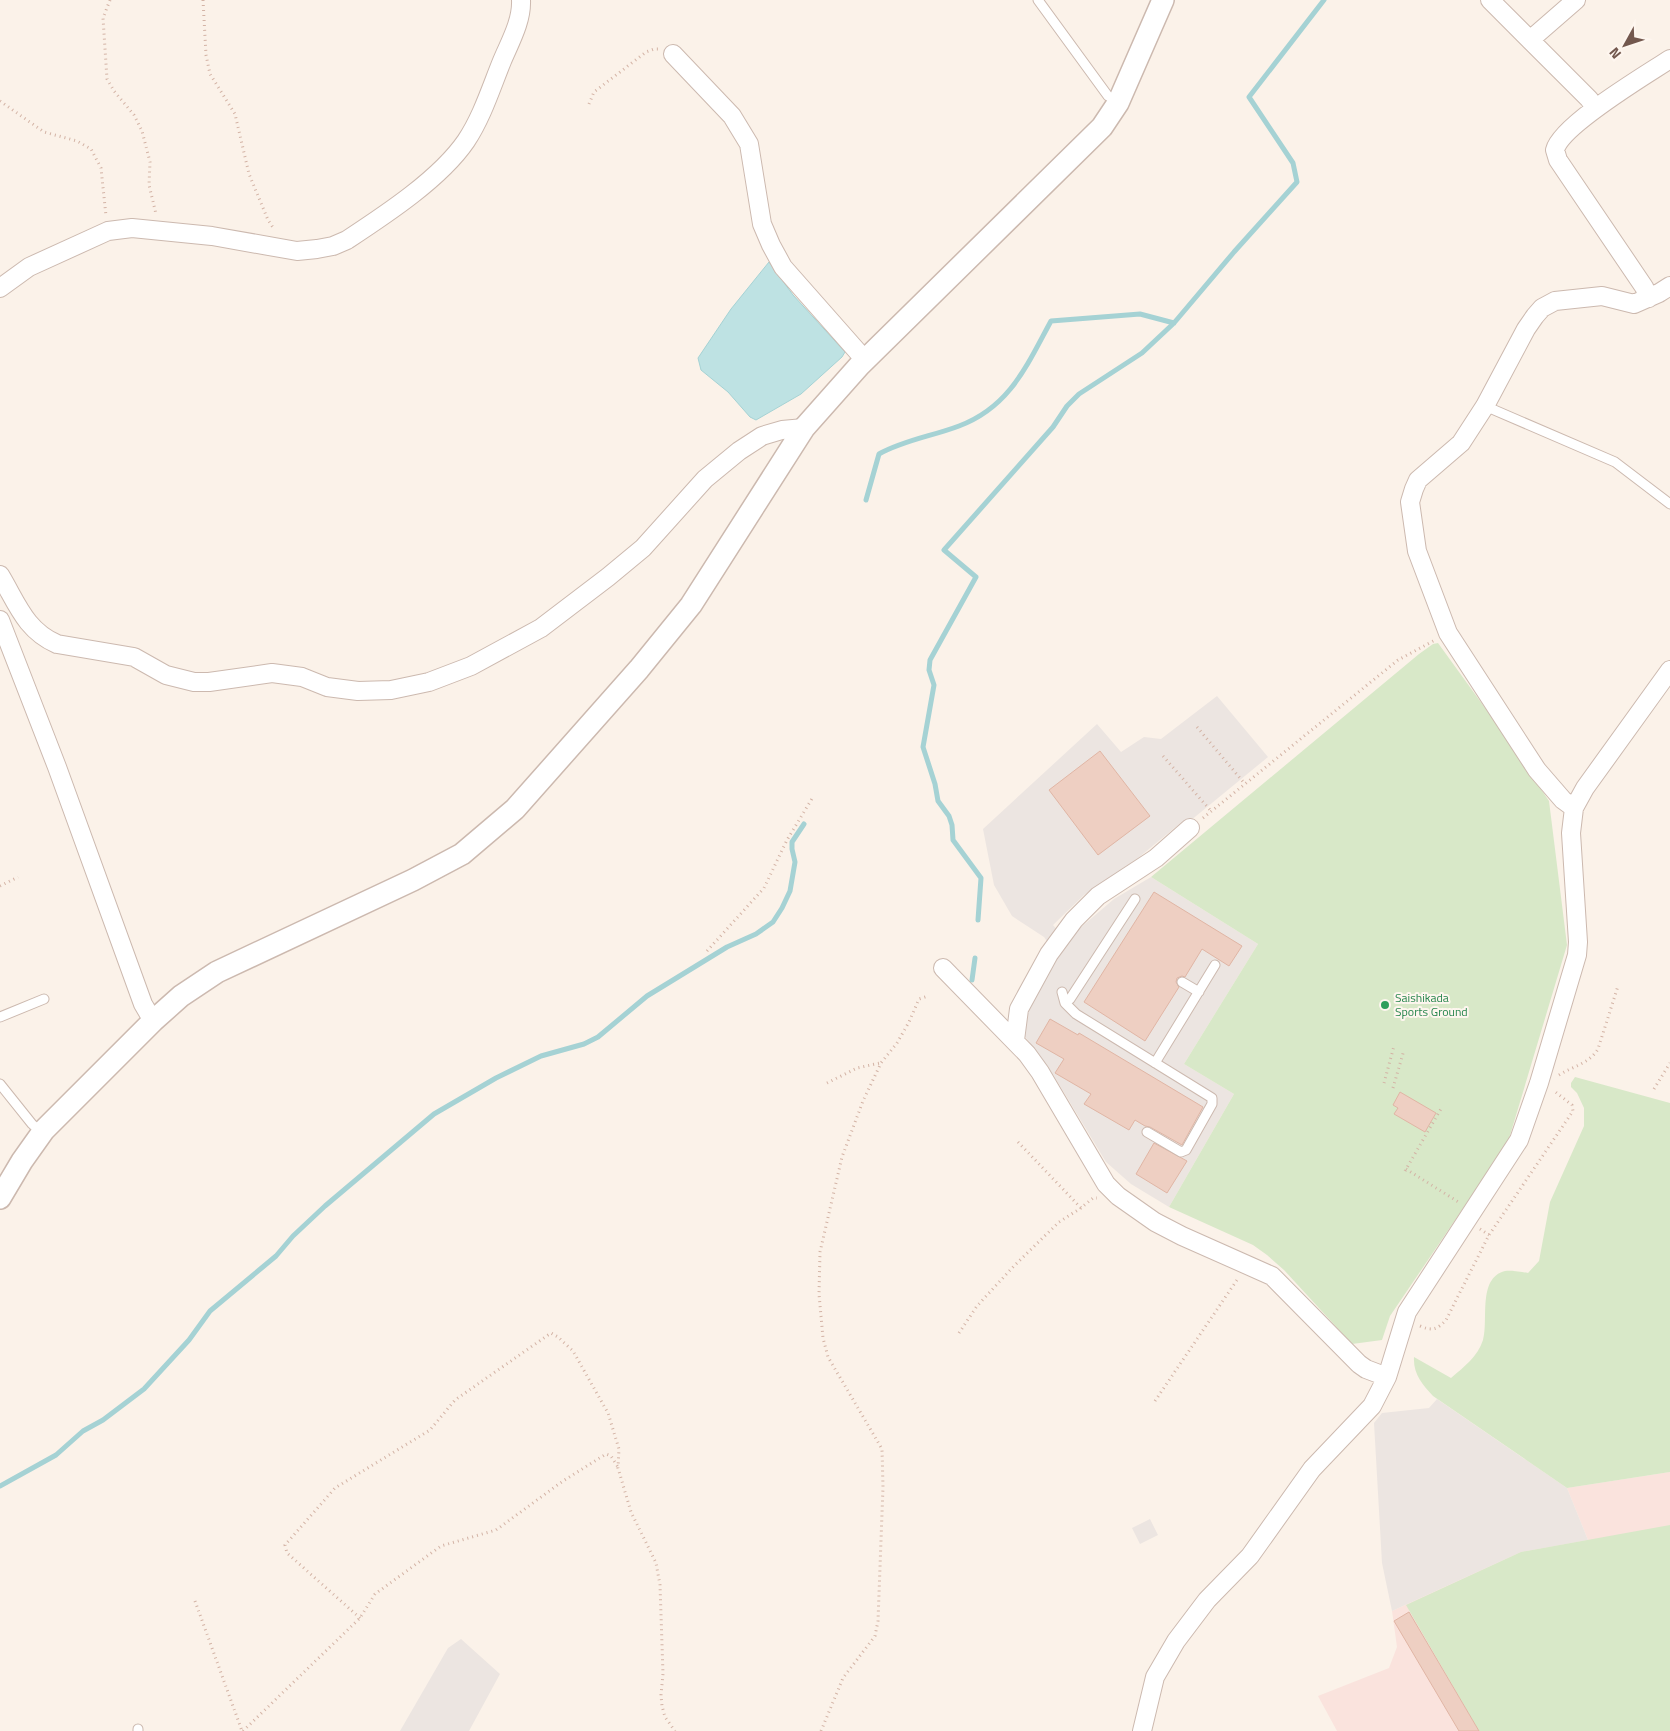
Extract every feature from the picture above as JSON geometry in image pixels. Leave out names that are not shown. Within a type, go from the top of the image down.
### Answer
[{"type":"street","points":[[0,288],[29,267],[108,231],[132,228],[212,236],[297,251],[333,246],[346,240],[416,191],[458,152],[476,124],[517,25],[521,0]]},
{"type":"street","points":[[0,1198],[22,1160],[42,1133],[153,1021],[181,996],[217,972],[413,880],[462,854],[515,809],[639,669],[691,605],[804,428],[865,360],[1092,137],[1110,117],[1163,0]]},
{"type":"street","points":[[1490,0],[1595,108]]},
{"type":"street","points":[[1530,40],[1576,0]]},
{"type":"street","points":[[673,54],[732,116],[749,144],[762,224],[770,244],[783,267],[865,360]]},
{"type":"street","points":[[1649,298],[1644,287],[1556,156],[1556,145],[1561,138],[1595,108],[1670,59]]},
{"type":"street","points":[[1574,808],[1563,800],[1537,770],[1448,633],[1417,551],[1410,502],[1418,480],[1461,443],[1485,406],[1526,328],[1542,308],[1555,301],[1596,296],[1634,304],[1670,286]]},
{"type":"street","points":[[0,575],[28,624],[41,636],[57,644],[90,648],[134,657],[166,675],[194,682],[209,682],[272,673],[302,677],[327,687],[358,691],[391,690],[429,682],[471,666],[541,628],[643,548],[705,479],[739,451],[762,436],[782,430],[804,428]]},
{"type":"street","points":[[0,620],[57,767],[143,1004],[153,1021]]},
{"type":"street","points":[[1142,1731],[1155,1677],[1176,1641],[1207,1600],[1250,1556],[1312,1469],[1372,1406],[1387,1377],[1407,1312],[1519,1140],[1544,1084],[1577,955],[1578,942],[1571,833],[1574,808],[1585,788],[1670,670]]},
{"type":"street","points":[[1015,1040],[1019,1009],[1049,954],[1074,920],[1098,896],[1156,858],[1190,828]]},
{"type":"street","points":[[943,968],[1015,1040],[1040,1072],[1106,1184],[1118,1196],[1155,1222],[1175,1233],[1272,1276],[1358,1364],[1387,1377]]},
{"type":"lane","points":[[1038,0],[1108,96],[1118,102]]},
{"type":"lane","points":[[1485,406],[1615,462],[1670,504]]},
{"type":"lane","points":[[1065,1003],[1070,999],[1135,899]]},
{"type":"lane","points":[[1155,1063],[1215,965]]},
{"type":"lane","points":[[1182,982],[1199,992]]},
{"type":"lane","points":[[1062,992],[1065,1003],[1076,1014],[1212,1098],[1212,1104],[1186,1150],[1181,1152],[1147,1132]]},
{"type":"lane","points":[[0,1017],[44,999]]},
{"type":"lane","points":[[0,1084],[32,1124],[42,1133]]},
{"type":"path","points":[[110,0],[103,18],[107,80],[134,115],[142,130],[150,162],[148,186],[163,231]]},
{"type":"path","points":[[204,0],[206,55],[210,74],[235,114],[249,174],[268,220],[278,235],[278,248]]},
{"type":"path","points":[[589,104],[594,92],[646,52],[654,49],[666,49],[673,54]]},
{"type":"path","points":[[0,101],[44,132],[77,141],[91,149],[101,168],[104,210],[108,231]]},
{"type":"path","points":[[1190,828],[1398,660],[1448,633]]},
{"type":"path","points":[[1197,727],[1244,784]]},
{"type":"path","points":[[1163,756],[1211,811]]},
{"type":"path","points":[[707,951],[764,888],[787,840],[813,797]]},
{"type":"path","points":[[0,886],[18,877]]},
{"type":"path","points":[[1404,1321],[1430,1330],[1438,1329],[1446,1320],[1489,1235],[1573,1111],[1572,1105],[1544,1084],[1568,1069],[1594,1057],[1598,1050],[1618,986]]},
{"type":"path","points":[[821,1731],[843,1678],[875,1636],[878,1621],[883,1487],[882,1449],[828,1357],[823,1338],[819,1294],[820,1252],[842,1157],[863,1101],[881,1063],[897,1043],[919,999],[928,996]]},
{"type":"path","points":[[1384,1083],[1394,1046]]},
{"type":"path","points":[[1393,1088],[1404,1050]]},
{"type":"path","points":[[827,1083],[857,1068],[881,1063]]},
{"type":"path","points":[[1654,1089],[1670,1063]]},
{"type":"path","points":[[1442,1107],[1405,1170],[1462,1204]]},
{"type":"path","points":[[1018,1142],[1081,1208]]},
{"type":"path","points":[[959,1333],[977,1306],[1059,1222],[1093,1198],[1118,1196]]},
{"type":"path","points":[[1155,1401],[1247,1264]]},
{"type":"path","points":[[360,1618],[287,1553],[285,1545],[335,1488],[430,1430],[455,1400],[551,1333],[558,1337],[573,1352],[608,1413],[619,1448],[618,1468]]},
{"type":"path","points":[[194,1601],[243,1731],[360,1618],[375,1594],[441,1546],[496,1530],[563,1481],[606,1454],[611,1456],[618,1468],[630,1512],[650,1549],[657,1570],[661,1603],[662,1706],[674,1731]]},
{"type":"shaded area","points":[[1217,696],[1268,757],[1190,821],[1183,821],[1138,858],[1084,895],[1053,925],[1066,940],[1114,899],[1151,877],[1258,944],[1184,1064],[1234,1094],[1169,1207],[1131,1184],[1106,1162],[1054,1076],[1018,1027],[1057,956],[1044,937],[1012,916],[994,885],[983,829],[1097,724],[1121,752],[1144,737],[1161,739]]},
{"type":"shaded area","points":[[1437,1399],[1567,1488],[1588,1540],[1521,1552],[1392,1611],[1382,1563],[1374,1423],[1382,1413],[1429,1408]]},
{"type":"shaded area","points":[[1670,1472],[1670,1666],[1558,1731],[1337,1731],[1318,1696],[1389,1668],[1397,1647],[1392,1611],[1521,1552],[1588,1540],[1567,1488]]},
{"type":"shaded area","points":[[1150,1519],[1158,1535],[1140,1544],[1132,1528]]},
{"type":"shaded area","points":[[461,1639],[500,1674],[469,1731],[400,1731],[448,1648]]},
{"type":"green space","name":"Saishikada Sports Ground","points":[[1438,643],[1501,730],[1549,801],[1567,945],[1508,1142],[1390,1316],[1382,1340],[1352,1344],[1284,1270],[1267,1255],[1253,1245],[1169,1207],[1234,1094],[1184,1064],[1258,944],[1151,877],[1419,654],[1433,644]]},
{"type":"green space","points":[[1575,1077],[1670,1103],[1670,1472],[1567,1488],[1433,1396],[1417,1374],[1414,1357],[1451,1378],[1470,1361],[1481,1346],[1485,1332],[1487,1291],[1496,1275],[1505,1271],[1528,1273],[1539,1261],[1550,1202],[1584,1126],[1584,1108],[1577,1093],[1571,1087]]},
{"type":"green space","points":[[1670,1525],[1670,1731],[1479,1731],[1406,1605],[1521,1552]]},
{"type":"water","points":[[769,262],[793,295],[845,352],[842,357],[801,394],[756,420],[750,417],[728,392],[701,370],[698,358],[731,309]]},
{"type":"building","points":[[1100,751],[1150,816],[1098,855],[1049,790]]},
{"type":"building","points":[[1154,892],[1242,946],[1229,966],[1202,949],[1185,977],[1177,978],[1176,982],[1179,987],[1145,1041],[1084,1002]]},
{"type":"building","points":[[1050,1019],[1078,1035],[1079,1033],[1203,1107],[1182,1145],[1135,1120],[1129,1130],[1084,1104],[1091,1094],[1055,1073],[1064,1059],[1036,1043]]},
{"type":"building","points":[[1400,1092],[1436,1113],[1425,1132],[1394,1114],[1398,1108],[1393,1105]]},
{"type":"building","points":[[1154,1143],[1187,1161],[1167,1193],[1136,1174]]},
{"type":"building","points":[[1409,1612],[1479,1731],[1459,1731],[1394,1621]]},
{"type":"waterway","points":[[978,920],[981,878],[953,840],[952,825],[949,816],[938,801],[935,784],[923,747],[934,685],[929,670],[930,660],[976,577],[944,550],[1053,427],[1067,406],[1079,394],[1142,353],[1174,323],[1297,182],[1293,163],[1249,97],[1324,0]]},
{"type":"waterway","points":[[866,500],[879,454],[898,445],[959,426],[977,418],[992,408],[1025,369],[1051,321],[1140,314],[1174,323]]},
{"type":"waterway","points":[[0,1486],[56,1455],[83,1431],[103,1420],[144,1389],[189,1340],[210,1311],[276,1256],[293,1236],[325,1206],[434,1114],[496,1078],[541,1056],[584,1044],[598,1037],[647,996],[727,947],[756,934],[773,922],[790,891],[795,862],[792,842],[804,824]]},
{"type":"waterway","points":[[972,980],[975,958]]},
{"type":"place","name":"Saishikada Sports Ground","points":[[1385,1005]]}]
